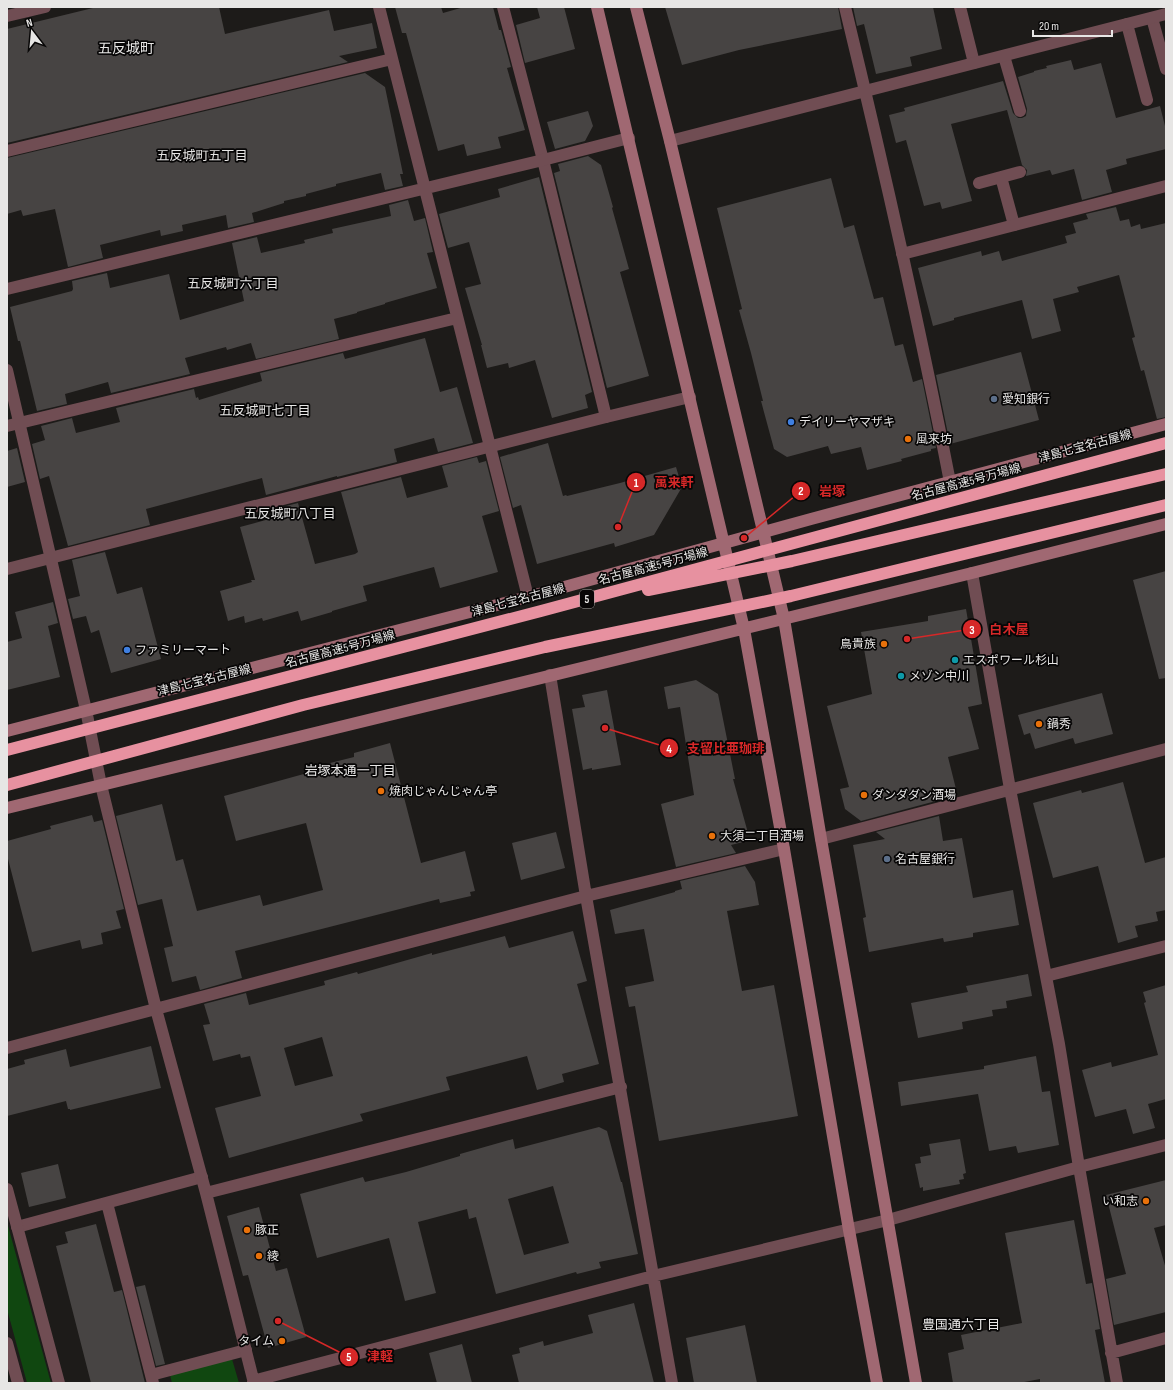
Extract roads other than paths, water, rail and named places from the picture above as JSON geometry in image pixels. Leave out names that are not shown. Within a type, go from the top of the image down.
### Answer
[{"type":"highway","name":"名古屋高速5号万場線","points":[[7,750],[541,611],[1166,443]]},
{"type":"highway","points":[[541,611],[792,561],[1166,474]]},
{"type":"highway","points":[[7,784],[311,703],[545,647],[792,596],[1166,505]]},
{"type":"street","points":[[7,16],[45,7]]},
{"type":"street","points":[[379,7],[528,597]]},
{"type":"street","points":[[503,7],[543,160],[606,417]]},
{"type":"street","points":[[597,7],[744,629],[877,1383]]},
{"type":"street","points":[[636,7],[670,141],[784,619],[820,839],[916,1383]]},
{"type":"street","points":[[845,7],[902,254],[950,482]]},
{"type":"street","points":[[960,7],[974,64]]},
{"type":"street","points":[[670,141],[1166,14]]},
{"type":"street","points":[[1152,18],[1166,69]]},
{"type":"street","points":[[1127,24],[1147,100]]},
{"type":"street","points":[[1004,56],[1020,111]]},
{"type":"street","points":[[7,151],[392,59]]},
{"type":"street","points":[[7,289],[629,138]]},
{"type":"street","points":[[979,183],[1020,172]]},
{"type":"street","points":[[1001,177],[1014,226]]},
{"type":"street","points":[[902,254],[1166,186]]},
{"type":"street","points":[[7,426],[457,318]]},
{"type":"street","points":[[7,370],[86,710],[101,785],[156,1009],[202,1177],[254,1382],[653,1276],[888,1220],[1166,1144]]},
{"type":"street","points":[[7,569],[690,397]]},
{"type":"street","name":"津島七宝名古屋線","points":[[7,731],[528,597],[1166,424]]},
{"type":"street","points":[[7,808],[744,629],[1166,524]]},
{"type":"street","points":[[972,573],[1010,789],[1059,1044],[1117,1383]]},
{"type":"street","points":[[550,675],[586,896],[672,1383]]},
{"type":"street","points":[[820,839],[1166,749]]},
{"type":"street","points":[[7,1048],[586,896],[784,849]]},
{"type":"street","points":[[1046,976],[1166,946]]},
{"type":"street","points":[[206,1193],[620,1087]]},
{"type":"street","points":[[17,1227],[202,1177]]},
{"type":"street","points":[[7,1189],[59,1383]]},
{"type":"street","points":[[108,1203],[152,1379],[246,1350]]},
{"type":"street","points":[[1112,1353],[1166,1338]]},
{"type":"street","points":[[7,1343],[18,1383]]},
{"type":"place","name":"愛知銀行","points":[[994,399]]},
{"type":"place","name":"デイリーヤマザキ","points":[[791,422]]},
{"type":"place","name":"風来坊","points":[[908,439]]},
{"type":"place","name":"萬来軒","points":[[618,527]]},
{"type":"place","name":"岩塚","points":[[744,538]]},
{"type":"place","name":"白木屋","points":[[907,639]]},
{"type":"place","name":"鳥貴族","points":[[884,644]]},
{"type":"place","name":"ファミリーマート","points":[[127,650]]},
{"type":"place","name":"エスポワール杉山","points":[[955,660]]},
{"type":"place","name":"メゾン中川","points":[[901,676]]},
{"type":"place","name":"鍋秀","points":[[1039,724]]},
{"type":"place","name":"支留比亜珈琲","points":[[605,728]]},
{"type":"place","name":"焼肉じゃんじゃん亭","points":[[381,791]]},
{"type":"place","name":"ダンダダン酒場","points":[[864,795]]},
{"type":"place","name":"大須二丁目酒場","points":[[712,836]]},
{"type":"place","name":"名古屋銀行","points":[[887,859]]},
{"type":"place","name":"い和志","points":[[1146,1201]]},
{"type":"place","name":"豚正","points":[[247,1230]]},
{"type":"place","name":"綾","points":[[259,1256]]},
{"type":"place","name":"津軽","points":[[278,1321]]},
{"type":"place","name":"タイム","points":[[282,1341]]},
{"type":"district","name":"五反城町","points":[[126,48]]},
{"type":"district","name":"五反城町五丁目","points":[[202,155]]},
{"type":"district","name":"五反城町六丁目","points":[[233,283]]},
{"type":"district","name":"五反城町七丁目","points":[[265,410]]},
{"type":"district","name":"五反城町八丁目","points":[[290,513]]},
{"type":"district","name":"岩塚本通一丁目","points":[[350,770]]},
{"type":"district","name":"豊国通六丁目","points":[[961,1324]]}]
